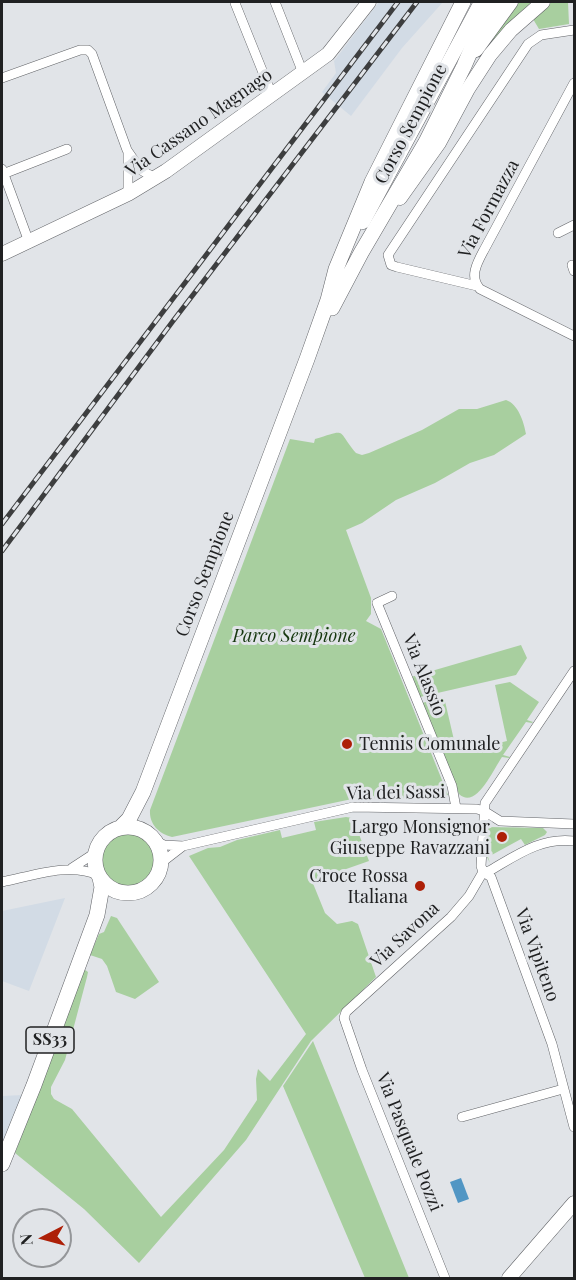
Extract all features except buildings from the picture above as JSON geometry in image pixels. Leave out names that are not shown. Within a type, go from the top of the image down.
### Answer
[{"type":"main road","name":"Via Cassano Magnago","points":[[2,254],[128,194],[155,178],[328,54],[369,2]]},
{"type":"main road","name":"Corso Sempione","points":[[120,828],[129,819],[139,802],[307,359],[328,300],[336,269],[372,182],[463,2]]},
{"type":"main road","points":[[328,300],[373,200],[481,2]]},
{"type":"main road","name":"Corso Sempione","points":[[307,359],[361,254],[426,142],[495,2]]},
{"type":"main road","points":[[464,66],[510,2]]},
{"type":"main road","points":[[361,254],[439,143],[468,89],[490,55],[511,30],[543,2]]},
{"type":"main road","points":[[139,802],[149,836],[159,851],[161,863]]},
{"type":"main road","points":[[95,853],[100,842],[109,833],[120,828],[133,828],[149,836]]},
{"type":"main road","name":"SS33","points":[[2,1164],[97,915],[102,887],[95,865],[95,853]]},
{"type":"main road","name":"SS33","points":[[97,915],[111,899],[122,893],[136,892],[148,886],[157,876],[161,863]]},
{"type":"main road","points":[[99,877],[110,888],[122,893]]},
{"type":"main road","points":[[509,1278],[574,1203]]},
{"type":"street","points":[[275,2],[303,73]]},
{"type":"street","points":[[235,3],[273,95]]},
{"type":"street","points":[[477,286],[391,265],[388,255],[528,44],[541,35],[574,30]]},
{"type":"street","points":[[2,78],[82,49],[88,50],[92,54],[127,150],[141,170],[155,178]]},
{"type":"street","name":"Via Formazza","points":[[574,83],[475,267],[474,274],[477,286],[484,292],[574,336]]},
{"type":"street","points":[[29,242],[2,171],[67,149]]},
{"type":"street","points":[[127,150],[128,194]]},
{"type":"street","points":[[558,233],[574,225]]},
{"type":"street","name":"Via Alassio","points":[[392,596],[377,603],[452,786],[456,808]]},
{"type":"street","points":[[547,823],[549,834],[537,844],[489,871],[483,872],[481,866],[485,803],[574,671]]},
{"type":"street","name":"Via dei Sassi","points":[[149,836],[164,845],[183,846],[353,807],[456,808],[484,811],[500,821],[574,824]]},
{"type":"street","points":[[547,823],[574,842]]},
{"type":"street","points":[[537,844],[552,841],[574,842]]},
{"type":"street","name":"Via dei Sassi","points":[[161,863],[183,846]]},
{"type":"street","points":[[70,869],[95,853]]},
{"type":"street","points":[[2,882],[70,869],[90,871],[99,877]]},
{"type":"street","name":"Via Savona","points":[[344,1018],[346,1012],[451,917],[469,896],[483,872]]},
{"type":"street","name":"Via Vipiteno","points":[[483,872],[491,877],[552,1044],[574,1126]]},
{"type":"street","name":"Via Pasquale Pozzi","points":[[344,1018],[362,1070],[445,1278]]},
{"type":"street","points":[[462,1118],[563,1089]]},
{"type":"shaded area","points":[[379,2],[443,2],[402,48],[351,116],[322,92],[336,73],[334,61]]},
{"type":"shaded area","points":[[65,898],[29,991],[2,981],[2,911]]},
{"type":"shaded area","points":[[23,1095],[2,1150],[2,1096]]},
{"type":"green space","points":[[517,2],[540,2],[470,81],[501,23]]},
{"type":"green space","points":[[552,2],[568,2],[569,24],[539,29],[533,19]]},
{"type":"green space","name":"Parco Sempione","points":[[506,400],[517,409],[526,434],[494,455],[470,463],[435,483],[396,500],[362,523],[346,530],[371,598],[371,614],[366,621],[381,629],[448,795],[443,798],[352,799],[172,837],[159,831],[151,820],[150,810],[290,439],[314,443],[315,439],[340,433],[356,453],[362,455],[422,430],[459,409],[477,409]]},
{"type":"green space","points":[[521,645],[527,658],[516,675],[420,697],[411,677]]},
{"type":"green space","points":[[510,682],[539,702],[527,720],[533,722],[526,722],[503,755],[510,757],[502,757],[478,793],[465,798],[459,794],[422,703],[444,697],[457,753],[507,741],[495,685]]},
{"type":"green space","points":[[353,818],[369,861],[312,881],[325,913],[337,924],[352,921],[358,924],[376,977],[311,1041],[246,1140],[139,1263],[84,1209],[15,1153],[84,969],[88,972],[87,977],[65,1060],[51,1087],[51,1094],[54,1099],[72,1109],[161,1217],[224,1150],[257,1100],[258,1069],[270,1081],[306,1034],[189,856],[208,848],[220,847],[237,840],[280,830],[282,838],[316,830],[314,822]]},
{"type":"green space","points":[[488,827],[543,828],[547,832],[525,845],[521,839],[488,857],[490,863],[486,855]]},
{"type":"green space","points":[[127,832],[138,834],[147,840],[153,849],[155,860],[153,871],[147,880],[138,886],[127,888],[116,886],[107,880],[101,871],[99,860],[101,849],[107,840],[116,834]]},
{"type":"green space","points":[[111,916],[117,918],[159,982],[135,999],[116,992],[107,966],[102,959],[90,955],[99,934],[104,932]]},
{"type":"green space","points":[[313,1041],[409,1278],[365,1278],[283,1086]]},
{"type":"water","points":[[461,1178],[469,1199],[458,1203],[450,1182]]},
{"type":"railway","points":[[2,524],[398,2]]},
{"type":"railway","points":[[2,551],[173,321],[417,2]]},
{"type":"place","name":"Tennis Comunale","points":[[347,744]]},
{"type":"place","name":"Largo Monsignor Giuseppe Ravazzani","points":[[502,837]]},
{"type":"place","name":"Croce Rossa Italiana","points":[[420,886]]}]
